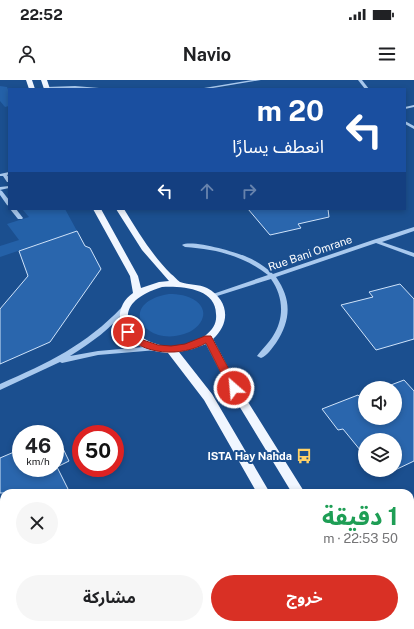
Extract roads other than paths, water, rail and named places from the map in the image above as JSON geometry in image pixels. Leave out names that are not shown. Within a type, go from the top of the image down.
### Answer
[{"type":"main road","points":[[44,80],[47,88]]},
{"type":"main road","points":[[98,210],[134,276],[138,294]]},
{"type":"main road","points":[[121,210],[143,246],[161,271],[176,283]]},
{"type":"main road","points":[[176,283],[198,288],[212,296],[218,303],[221,312],[220,321],[216,330],[208,338],[198,344],[185,347],[171,349],[157,348],[140,342],[128,332],[123,320],[124,308],[130,300],[138,294],[155,286],[176,283]]},
{"type":"main road","points":[[208,338],[234,388],[296,489]]},
{"type":"main road","points":[[171,349],[208,397],[262,489]]},
{"type":"street","points":[[218,80],[224,85]]},
{"type":"street","points":[[206,88],[259,80]]},
{"type":"street","points":[[360,80],[367,88]]},
{"type":"street","points":[[47,88],[75,86],[91,88]]},
{"type":"street","points":[[0,192],[8,203]]},
{"type":"street","points":[[14,210],[20,218]]},
{"type":"street","name":"Rue Bani Omrane","points":[[212,296],[374,241],[414,229]]},
{"type":"street","points":[[374,241],[414,255]]},
{"type":"street","points":[[184,245],[207,247],[234,254],[248,260],[272,276],[284,298],[284,321],[280,333],[272,345],[261,356]]},
{"type":"street","points":[[0,388],[54,362],[99,334],[115,320],[124,308]]},
{"type":"street","points":[[54,362],[98,353],[157,348]]},
{"type":"place","name":"ISTA Hay Nahda","points":[[304,456]]}]
